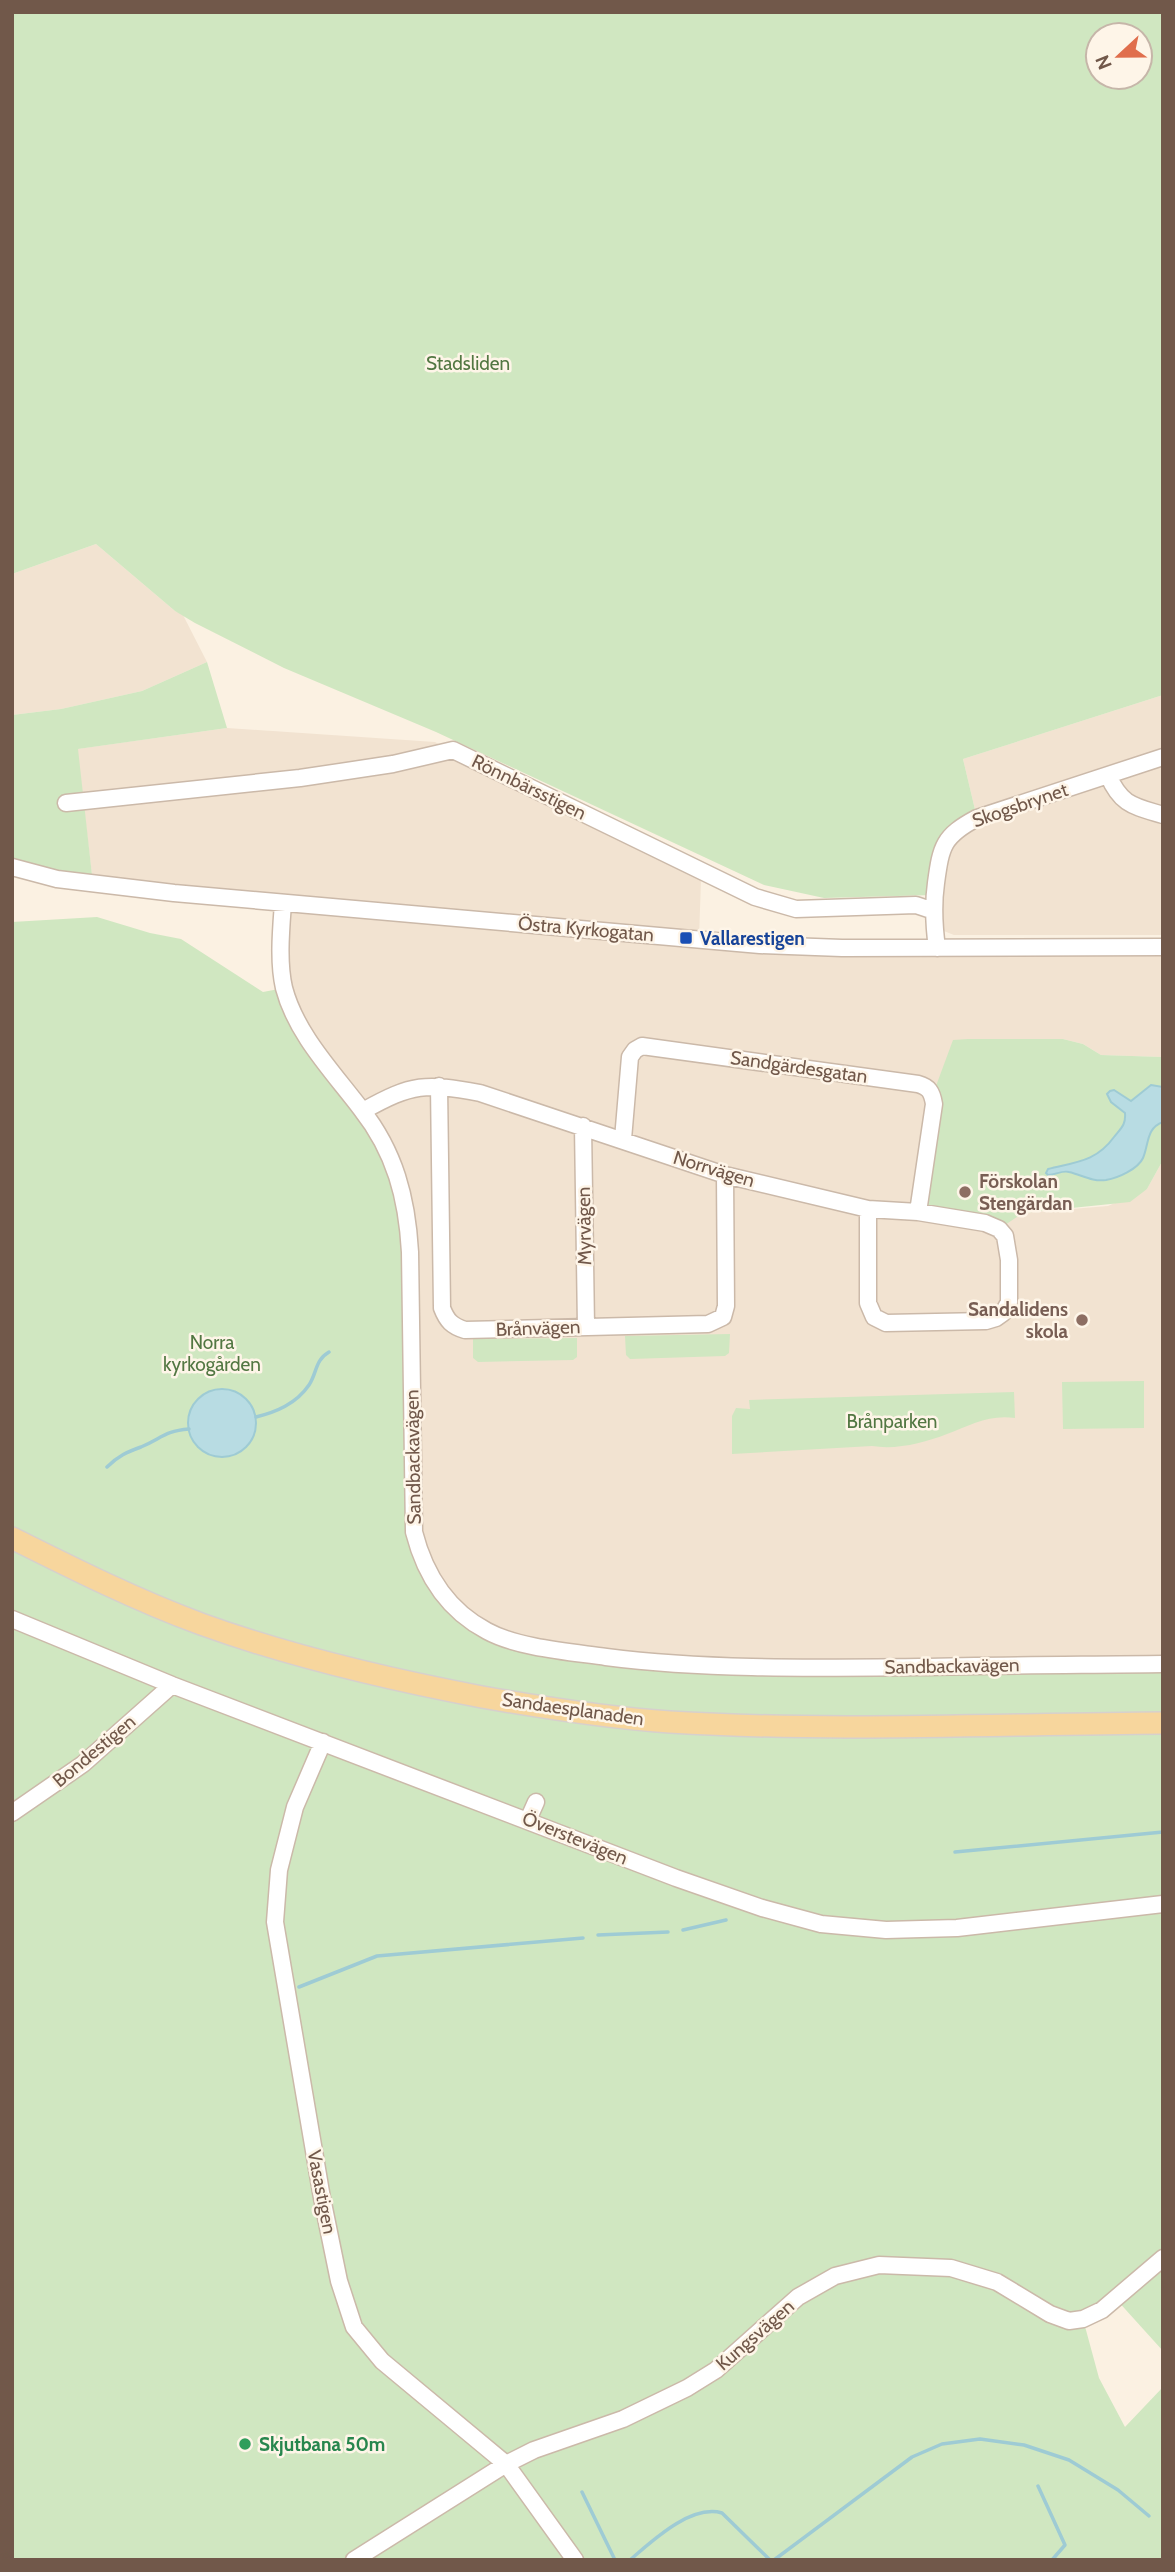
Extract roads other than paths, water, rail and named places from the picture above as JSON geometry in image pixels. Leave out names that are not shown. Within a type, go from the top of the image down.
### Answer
[{"type":"main road","name":"Sandaesplanaden","points":[[12,1538],[103,1583],[201,1624],[313,1660],[428,1687],[568,1712],[670,1722],[783,1725],[1163,1723]]},
{"type":"street","name":"Rönnbärsstigen","points":[[66,803],[300,778],[393,764],[453,750],[755,897],[796,909],[916,905],[934,911]]},
{"type":"street","name":"Skogsbrynet","points":[[937,948],[934,911],[938,862],[942,848],[961,826],[977,818],[1163,757]]},
{"type":"street","points":[[1108,775],[1121,799],[1163,815]]},
{"type":"street","name":"Östra Kyrkogatan","points":[[12,867],[57,879],[93,884],[770,945],[937,948],[1163,947]]},
{"type":"street","name":"Sandbackavägen","points":[[283,903],[284,988],[302,1029],[363,1111],[385,1147],[401,1185],[408,1215],[414,1532],[421,1559],[440,1591],[472,1623],[490,1633],[559,1651],[669,1664],[796,1669],[1163,1664]]},
{"type":"street","name":"Sandgärdesgatan","points":[[623,1139],[630,1058],[635,1050],[642,1046],[927,1086],[933,1094],[934,1104],[918,1212]]},
{"type":"street","name":"Norrvägen","points":[[363,1111],[406,1090],[421,1086],[439,1086],[480,1093],[725,1175],[868,1209],[918,1212],[985,1223],[999,1229],[1005,1236],[1009,1259],[1009,1302],[1003,1312],[986,1321],[886,1323],[874,1317],[868,1303],[868,1209]]},
{"type":"street","name":"Brånvägen","points":[[439,1086],[442,1308],[454,1327],[465,1330],[708,1324],[723,1317],[726,1306],[725,1175]]},
{"type":"street","name":"Myrvägen","points":[[583,1126],[586,1326]]},
{"type":"street","name":"Överstevägen","points":[[12,1619],[172,1685],[676,1878],[762,1908],[821,1924],[886,1930],[957,1928],[1163,1904]]},
{"type":"street","name":"Bondestigen","points":[[12,1813],[83,1764],[172,1685]]},
{"type":"street","name":"Vasastigen","points":[[323,1742],[295,1807],[279,1870],[275,1922],[322,2198],[340,2281],[354,2327],[382,2361],[506,2464],[575,2560]]},
{"type":"street","points":[[528,1820],[536,1802]]},
{"type":"street","name":"Kungsvägen","points":[[354,2560],[534,2449],[623,2419],[687,2388],[716,2370],[798,2297],[835,2276],[879,2265],[951,2267],[997,2282],[1050,2314],[1069,2321],[1083,2319],[1102,2311],[1163,2258]]},
{"type":"water","points":[[1151,1085],[1163,1087],[1163,1122],[1151,1132],[1143,1158],[1137,1166],[1106,1180],[1066,1172],[1046,1173],[1048,1169],[1100,1152],[1121,1129],[1125,1113],[1111,1102],[1107,1094],[1110,1091],[1114,1090],[1131,1101]]},
{"type":"water","points":[[222,1389],[235,1392],[246,1399],[253,1410],[256,1423],[253,1436],[246,1447],[235,1454],[222,1457],[209,1454],[198,1447],[191,1436],[188,1423],[191,1410],[198,1399],[209,1392]]},
{"type":"waterway","points":[[256,1417],[278,1410],[304,1392],[321,1359],[329,1352]]},
{"type":"waterway","points":[[107,1467],[123,1455],[163,1436],[189,1429]]},
{"type":"waterway","points":[[955,1852],[1163,1832]]},
{"type":"waterway","points":[[683,1930],[726,1920]]},
{"type":"waterway","points":[[598,1935],[668,1932]]},
{"type":"waterway","points":[[299,1987],[377,1956],[583,1938]]},
{"type":"waterway","points":[[774,2560],[912,2457],[942,2444],[980,2439],[1024,2445],[1069,2460],[1118,2490],[1149,2516]]},
{"type":"waterway","points":[[1038,2486],[1065,2545],[1052,2560]]},
{"type":"waterway","points":[[582,2492],[615,2560]]},
{"type":"waterway","points":[[630,2560],[673,2526],[698,2514],[710,2512],[722,2513],[770,2560]]},
{"type":"place","name":"Vallarestigen","points":[[686,938]]},
{"type":"place","name":"Förskolan Stengärdan","points":[[965,1192]]},
{"type":"place","name":"Sandalidens skola","points":[[1082,1320]]},
{"type":"place","name":"Skjutbana 50m","points":[[245,2444]]},
{"type":"park label","name":"Stadsliden","points":[[468,363]]},
{"type":"park label","name":"Norra kyrkogården","points":[[212,1353]]},
{"type":"park label","name":"Brånparken","points":[[892,1421]]}]
